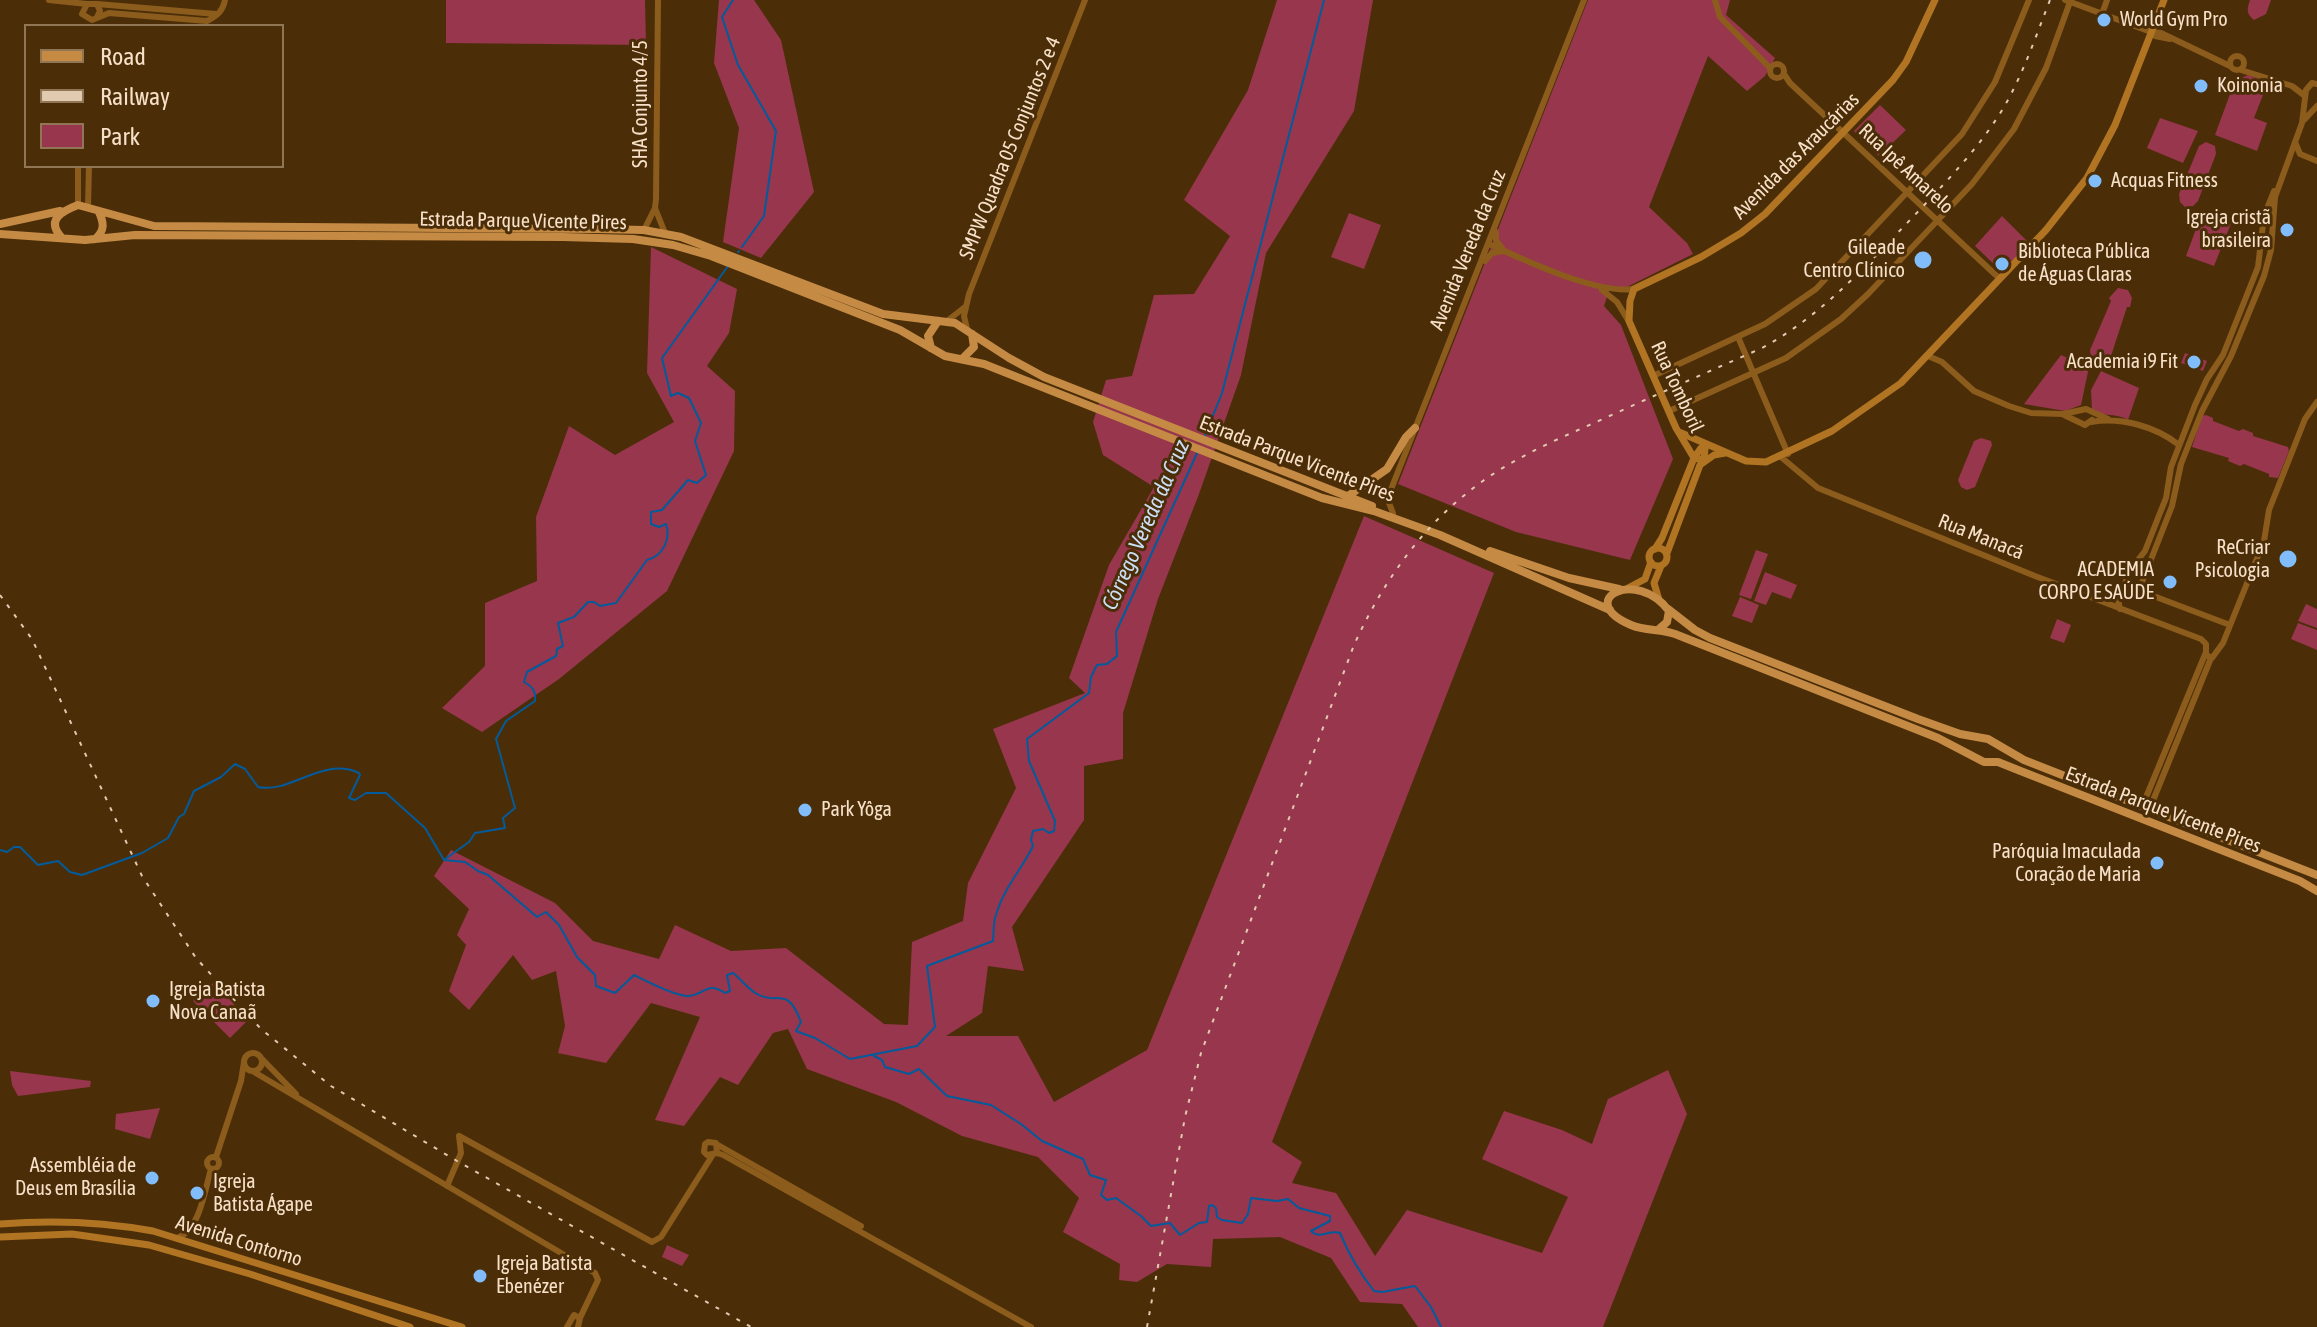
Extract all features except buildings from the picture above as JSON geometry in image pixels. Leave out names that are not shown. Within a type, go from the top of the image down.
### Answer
[{"type":"main road","name":"Avenida das Araucárias","points":[[1634,289],[1701,257],[1741,233],[1784,195],[1893,80],[1906,62],[1935,0]]},
{"type":"main road","points":[[1679,432],[1759,463],[1788,454],[1832,431],[1884,397],[1936,348],[2060,214],[2096,165],[2120,115],[2164,0]]},
{"type":"main road","points":[[0,224],[83,205],[99,212],[104,226],[94,239],[0,234]]},
{"type":"main road","points":[[62,238],[54,224],[64,210]]},
{"type":"main road","name":"Estrada Parque Vicente Pires","points":[[99,212],[154,226],[464,232],[475,237],[633,239],[673,245],[711,256],[875,320],[931,348]]},
{"type":"main road","points":[[475,237],[481,228]]},
{"type":"main road","name":"Estrada Parque Vicente Pires","points":[[94,239],[135,235],[464,232],[481,228],[644,230],[712,246],[883,314],[942,321]]},
{"type":"main road","points":[[1629,321],[1634,289]]},
{"type":"main road","points":[[942,321],[969,332],[975,344],[962,359],[945,356],[931,348],[928,336],[942,321]]},
{"type":"main road","name":"Rua Tomboril","points":[[1629,321],[1679,432],[1694,458],[1704,460]]},
{"type":"main road","name":"Estrada Parque Vicente Pires","points":[[969,332],[1036,373],[1322,498],[1374,511],[1440,535],[1610,610],[1635,627],[1659,629]]},
{"type":"main road","name":"Estrada Parque Vicente Pires","points":[[962,359],[994,367],[1184,437]]},
{"type":"main road","points":[[1347,496],[1387,469],[1415,428]]},
{"type":"main road","name":"Estrada Parque Vicente Pires","points":[[1214,450],[1569,578],[1643,592],[1659,600]]},
{"type":"main road","points":[[1728,453],[1704,460],[1697,471],[1667,553],[1667,561],[1661,566],[1654,583],[1659,600],[1695,630],[1710,638],[1918,719],[1973,737],[1967,744],[1969,753]]},
{"type":"main road","points":[[1610,610],[1610,597],[1645,579],[1651,562],[1649,555],[1662,538],[1694,458]]},
{"type":"main road","points":[[1655,549],[1667,553]]},
{"type":"main road","points":[[1651,562],[1661,566]]},
{"type":"main road","points":[[1558,587],[1592,599],[1599,597],[1599,591],[1569,578]]},
{"type":"main road","points":[[1668,609],[1667,622],[1659,629],[1906,725],[1969,753]]},
{"type":"main road","name":"Estrada Parque Vicente Pires","points":[[1973,737],[1988,739],[2001,749],[2317,876]]},
{"type":"main road","points":[[1998,762],[2002,757],[2001,749]]},
{"type":"main road","name":"Estrada Parque Vicente Pires","points":[[1969,753],[1984,762],[1998,762],[2317,890]]},
{"type":"main road","points":[[2317,876],[2314,885],[2317,890]]},
{"type":"main road","name":"Avenida Contorno","points":[[0,1224],[44,1222],[130,1227],[179,1237],[462,1327]]},
{"type":"main road","points":[[121,1240],[122,1231],[130,1227]]},
{"type":"main road","name":"Avenida Contorno","points":[[0,1237],[72,1234],[121,1240],[208,1261],[410,1327]]},
{"type":"main road","points":[[208,1261],[215,1255],[213,1248]]},
{"type":"main road","points":[[327,1298],[336,1295],[333,1286]]},
{"type":"main road","points":[[341,1303],[341,1294],[348,1292]]},
{"type":"street","points":[[49,0],[75,2],[93,21]]},
{"type":"street","points":[[84,9],[97,4],[207,21],[219,13],[225,0]]},
{"type":"street","name":"SHA Conjunto 4/5","points":[[658,0],[655,208],[665,233]]},
{"type":"street","name":"SMPW Quadra 05 Conjuntos 2 e 4","points":[[969,332],[965,307],[1085,0]]},
{"type":"street","name":"Avenida Vereda da Cruz","points":[[1393,513],[1390,492],[1584,0]]},
{"type":"street","points":[[1715,0],[1720,17],[1763,59],[1772,66],[1783,66],[1782,76],[1771,75],[1772,66]]},
{"type":"street","points":[[1654,377],[1765,324],[1816,289],[1910,196],[1980,109],[1995,82],[2029,0]]},
{"type":"street","points":[[2102,14],[2107,0]]},
{"type":"street","points":[[1669,410],[1786,358],[1841,319],[1935,218],[1972,184],[2014,129],[2046,68],[2068,1],[2219,59],[2235,70],[2292,86],[2305,96]]},
{"type":"street","points":[[93,21],[100,11],[97,4]]},
{"type":"street","points":[[82,24],[84,9]]},
{"type":"street","points":[[93,21],[109,13],[150,13]]},
{"type":"street","points":[[2230,66],[2233,57]]},
{"type":"street","points":[[2219,59],[2240,57],[2254,73]]},
{"type":"street","points":[[2241,70],[2245,62]]},
{"type":"street","name":"Rua Ipê Amarelo","points":[[1782,76],[2000,279]]},
{"type":"street","points":[[2292,86],[2314,83]]},
{"type":"street","points":[[2144,592],[2142,581],[2175,497],[2181,464],[2202,411],[2231,356],[2270,256],[2272,212],[2302,123],[2305,96],[2314,83]]},
{"type":"street","points":[[2302,123],[2317,106]]},
{"type":"street","points":[[2295,142],[2300,154]]},
{"type":"street","points":[[2286,164],[2294,154],[2317,161]]},
{"type":"street","points":[[78,168],[83,205]]},
{"type":"street","points":[[83,205],[89,168]]},
{"type":"street","points":[[2120,609],[2120,596],[2128,576],[2143,555],[2165,501],[2170,470],[2179,445],[2202,388],[2223,355],[2260,259],[2266,209],[2280,181]]},
{"type":"street","name":"SHA Conjunto 4/5","points":[[644,230],[655,208]]},
{"type":"street","points":[[1479,269],[1489,255],[1504,251],[1495,237],[1501,213]]},
{"type":"street","name":"Rua Tomboril","points":[[1489,244],[1595,286],[1615,290],[1634,289]]},
{"type":"street","name":"Rua Tomboril","points":[[1595,286],[1617,302],[1629,321]]},
{"type":"street","points":[[2248,291],[2256,294]]},
{"type":"street","points":[[942,321],[965,307]]},
{"type":"street","points":[[1738,337],[1788,454]]},
{"type":"street","points":[[1936,348],[1942,362]]},
{"type":"street","points":[[1928,356],[1942,362],[1974,391],[2009,406],[2031,413],[2063,414],[2086,409],[2108,419],[2135,424],[2170,438],[2179,445]]},
{"type":"street","points":[[2208,653],[2217,652],[2230,625],[2266,536],[2269,510],[2279,483],[2305,419],[2317,402]]},
{"type":"street","points":[[2078,412],[2078,421]]},
{"type":"street","points":[[2091,422],[2092,413]]},
{"type":"street","points":[[2063,414],[2085,425],[2108,419]]},
{"type":"street","points":[[2170,438],[2183,437]]},
{"type":"street","name":"Rua Manacá","points":[[1788,454],[1791,463],[1805,479],[1818,488],[2201,639],[2208,653]]},
{"type":"street","points":[[2158,518],[2166,521]]},
{"type":"street","points":[[2128,576],[2134,583],[2142,581]]},
{"type":"street","points":[[2109,605],[2134,589],[2230,625]]},
{"type":"street","points":[[2142,807],[2208,653]]},
{"type":"street","points":[[2155,812],[2154,798],[2208,653]]},
{"type":"street","points":[[179,1237],[186,1235],[192,1226],[211,1169],[219,1166],[216,1157],[246,1056],[259,1054],[299,1097]]},
{"type":"street","points":[[241,1081],[261,1067],[262,1059]]},
{"type":"street","points":[[244,1062],[246,1069],[299,1097],[595,1273],[598,1280],[567,1327]]},
{"type":"street","points":[[447,1186],[461,1153],[459,1136],[655,1242],[714,1154],[716,1143]]},
{"type":"street","points":[[701,1172],[705,1144],[716,1143],[1038,1327]]},
{"type":"street","points":[[461,1153],[474,1144]]},
{"type":"street","points":[[704,1152],[714,1154],[864,1232],[1031,1327]]},
{"type":"street","points":[[192,1226],[196,1243]]},
{"type":"street","points":[[577,1316],[578,1327]]},
{"type":"green space","points":[[446,0],[645,0],[646,45],[446,43]]},
{"type":"green space","points":[[719,0],[754,0],[781,40],[814,192],[761,258],[723,242],[739,128],[714,63]]},
{"type":"green space","points":[[1277,0],[1373,0],[1354,111],[1266,253],[1241,375],[1158,599],[1123,713],[1123,759],[1084,766],[1084,820],[1012,927],[1024,971],[988,966],[982,1013],[946,1036],[1018,1036],[1054,1102],[1147,1050],[1364,516],[1494,573],[1272,1142],[1302,1162],[1292,1183],[1336,1193],[1375,1256],[1407,1210],[1542,1253],[1568,1197],[1482,1159],[1504,1111],[1562,1130],[1592,1144],[1608,1099],[1668,1070],[1687,1114],[1603,1327],[1418,1327],[1402,1304],[1360,1302],[1331,1258],[1280,1237],[1213,1239],[1211,1267],[1167,1264],[1137,1282],[1119,1280],[1120,1264],[1063,1232],[1079,1198],[1038,1157],[962,1136],[896,1102],[807,1069],[788,1029],[773,1033],[738,1085],[720,1077],[684,1126],[655,1120],[700,1017],[651,1003],[606,1063],[558,1053],[565,1026],[556,971],[532,980],[513,955],[469,1010],[449,991],[466,945],[457,935],[469,909],[434,876],[451,850],[555,903],[593,941],[659,959],[675,925],[731,951],[786,948],[884,1024],[908,1025],[912,942],[963,921],[968,883],[1016,788],[993,729],[1085,693],[1069,678],[1109,565],[1154,487],[1103,455],[1093,422],[1106,380],[1132,376],[1154,295],[1194,294],[1230,236],[1184,200],[1248,90]]},
{"type":"green space","points":[[1588,0],[1730,0],[1726,15],[1775,58],[1765,76],[1747,91],[1708,56],[1649,207],[1687,243],[1693,254],[1625,288],[1610,288],[1604,306],[1621,325],[1673,459],[1630,560],[1516,532],[1398,484]]},
{"type":"green space","points":[[2250,0],[2271,0],[2266,14],[2254,20],[2251,18],[2248,11]]},
{"type":"green space","points":[[2248,75],[2268,82],[2254,118],[2267,123],[2257,151],[2215,135],[2233,86]]},
{"type":"green space","points":[[1880,105],[1906,130],[1879,156],[1854,131]]},
{"type":"green space","points":[[2160,118],[2198,131],[2183,163],[2147,148]]},
{"type":"green space","points":[[2206,142],[2215,146],[2216,154],[2198,201],[2193,206],[2185,207],[2180,202],[2179,194],[2199,146]]},
{"type":"green space","points":[[2203,210],[2232,221],[2214,266],[2186,256]]},
{"type":"green space","points":[[1349,213],[1381,225],[1364,269],[1331,257]]},
{"type":"green space","points":[[2002,216],[2029,243],[2002,272],[1975,246]]},
{"type":"green space","points":[[651,247],[737,289],[729,333],[707,366],[735,391],[734,451],[667,591],[559,679],[482,732],[442,708],[485,666],[485,603],[537,581],[536,517],[569,426],[615,455],[674,422],[647,373]]},
{"type":"green space","points":[[2118,288],[2128,290],[2132,298],[2130,307],[2127,307],[2110,359],[2098,364],[2091,359],[2090,350],[2111,301],[2109,298]]},
{"type":"green space","name":"Academia i9 Fit","points":[[2185,353],[2207,361],[2203,371],[2181,363]]},
{"type":"green space","points":[[2061,355],[2089,367],[2081,405],[2065,411],[2024,404]]},
{"type":"green space","points":[[2101,371],[2139,388],[2128,420],[2092,410],[2091,390]]},
{"type":"green space","points":[[2206,415],[2213,421],[2288,447],[2278,478],[2192,447],[2202,416]]},
{"type":"green space","points":[[1981,438],[1991,441],[1992,445],[1975,487],[1967,490],[1961,487],[1958,480],[1974,441]]},
{"type":"green space","points":[[1756,550],[1768,554],[1751,599],[1739,595]]},
{"type":"green space","points":[[1765,572],[1797,585],[1791,599],[1772,592],[1766,605],[1754,601]]},
{"type":"green space","points":[[1740,597],[1759,605],[1752,623],[1732,616]]},
{"type":"green space","points":[[2306,604],[2317,609],[2317,628],[2298,621]]},
{"type":"green space","points":[[2057,619],[2071,625],[2064,643],[2050,638]]},
{"type":"green space","points":[[2298,623],[2317,630],[2317,650],[2291,639]]},
{"type":"green space","points":[[214,982],[248,1020],[230,1038],[193,1001]]},
{"type":"green space","points":[[10,1071],[91,1081],[90,1087],[18,1096]]},
{"type":"green space","points":[[160,1108],[150,1139],[115,1129],[116,1114]]},
{"type":"green space","points":[[667,1245],[689,1255],[682,1266],[662,1257]]},
{"type":"waterway","points":[[733,0],[722,17],[738,65],[776,131],[764,216],[742,247]]},
{"type":"waterway","name":"Córrego Vereda da Cruz","points":[[1204,438],[1222,393],[1324,0]]},
{"type":"waterway","points":[[445,859],[469,842],[475,833],[505,828],[503,818],[515,808],[496,739],[506,721],[535,701],[533,690],[524,682],[527,672],[556,656],[557,649],[563,646],[558,623],[574,617],[588,602],[600,606],[616,603],[647,560],[657,555],[666,541],[666,524],[659,527],[651,524],[651,512],[662,510],[688,480],[697,483],[706,475],[695,441],[701,423],[689,398],[678,393],[671,396],[662,358],[728,266]]},
{"type":"waterway","points":[[0,850],[7,852],[20,847],[38,865],[58,861],[70,872],[82,875],[142,853],[168,838],[194,791],[221,777],[235,764],[245,769],[258,787],[270,788],[319,772],[345,769],[360,775],[349,798],[355,800],[366,793],[386,793],[425,828],[444,860],[465,862],[488,875],[537,917],[546,912],[559,925],[577,957],[595,975],[596,986],[615,993],[634,975],[683,996],[695,995],[710,988],[725,993],[730,991],[727,975],[733,973],[757,994],[791,1003],[801,1022],[796,1031],[815,1038],[850,1059],[917,1046],[935,1027],[927,966],[993,941],[999,906],[1033,846],[1033,831],[1054,831],[1055,821],[1029,761],[1027,739],[1089,693],[1091,677],[1097,665],[1107,664],[1117,656],[1116,632],[1198,451]]},
{"type":"waterway","points":[[874,1056],[882,1060],[885,1067],[909,1074],[919,1069],[947,1096],[991,1105],[1042,1141],[1083,1159],[1090,1175],[1106,1180],[1101,1195],[1107,1200],[1116,1198],[1151,1226],[1170,1223],[1180,1235],[1199,1223],[1207,1222],[1209,1206],[1212,1205],[1216,1208],[1217,1217],[1242,1223],[1248,1214],[1251,1198],[1288,1199],[1299,1208],[1330,1216],[1330,1221],[1311,1231],[1318,1235],[1340,1233],[1374,1291],[1415,1286],[1441,1327]]},
{"type":"railway","points":[[1147,1327],[1185,1117],[1201,1053],[1354,645],[1399,566],[1444,513],[1494,473],[1548,444],[1762,348],[1823,306],[1910,220],[1983,138],[2017,81],[2050,0]]},
{"type":"railway","points":[[0,595],[32,639],[142,876],[196,958],[261,1029],[331,1086],[751,1327]]},
{"type":"place","name":"World Gym Pro","points":[[2104,20]]},
{"type":"place","name":"Koinonia","points":[[2201,86]]},
{"type":"place","name":"Acquas Fitness","points":[[2095,181]]},
{"type":"place","name":"Igreja cristã brasileira","points":[[2287,230]]},
{"type":"place","name":"Gileade Centro Clínico","points":[[1923,260]]},
{"type":"place","name":"Biblioteca Pública de Águas Claras","points":[[2002,264]]},
{"type":"place","name":"Academia i9 Fit","points":[[2194,362]]},
{"type":"place","name":"ReCriar Psicologia","points":[[2288,559]]},
{"type":"place","name":"ACADEMIA CORPO E SAÚDE","points":[[2170,582]]},
{"type":"place","name":"Park Yôga","points":[[805,810]]},
{"type":"place","name":"Paróquia Imaculada Coração de Maria","points":[[2157,863]]},
{"type":"place","name":"Igreja Batista Nova Canaã","points":[[153,1001]]},
{"type":"place","name":"Assembléia de Deus em Brasília","points":[[152,1178]]},
{"type":"place","name":"Igreja Batista Ágape","points":[[197,1193]]},
{"type":"place","name":"Igreja Batista Ebenézer","points":[[480,1276]]}]
